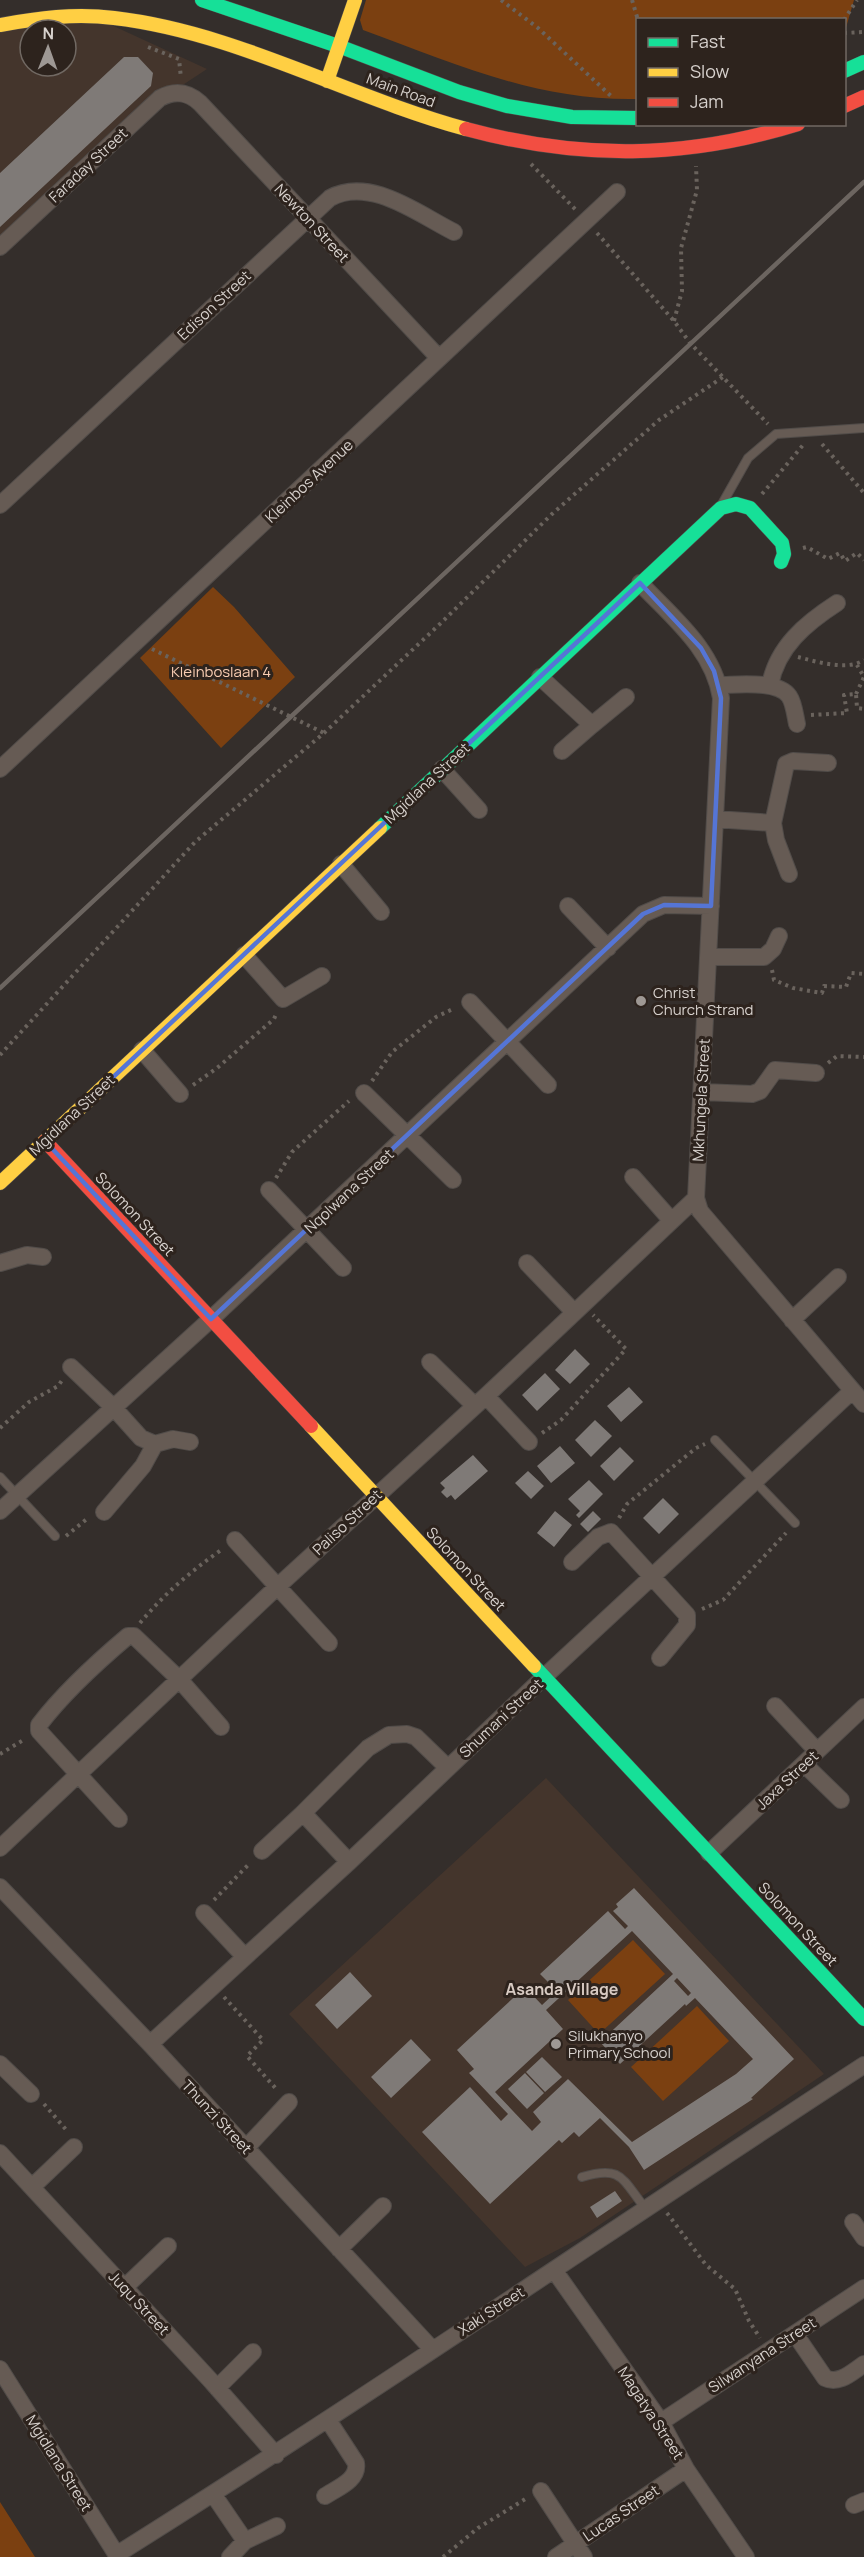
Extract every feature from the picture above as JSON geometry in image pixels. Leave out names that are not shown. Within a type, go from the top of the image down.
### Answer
[{"type":"main road","name":"Main Road","points":[[202,0],[339,47],[462,93],[514,107],[573,117],[636,118]]},
{"type":"main road","points":[[327,81],[355,0]]},
{"type":"main road","name":"Main Road","points":[[0,25],[61,15],[122,18],[201,36],[440,122],[508,140],[596,151],[660,152],[728,144],[793,126]]},
{"type":"main road","points":[[846,71],[864,62]]},
{"type":"main road","points":[[846,105],[864,97]]},
{"type":"main road","points":[[721,508],[736,504],[750,508],[782,543],[783,558]]},
{"type":"main road","name":"Mgidlana Street","points":[[0,1183],[721,508]]},
{"type":"main road","name":"Solomon Street","points":[[45,1141],[864,2019]]},
{"type":"street","name":"Newton Street","points":[[182,93],[195,98],[439,358]]},
{"type":"street","name":"Faraday Street","points":[[0,247],[160,98],[182,93]]},
{"type":"street","name":"Edison Street","points":[[0,505],[307,218],[337,195],[360,190],[380,195],[454,232]]},
{"type":"street","name":"Kleinbos Avenue","points":[[0,769],[617,192]]},
{"type":"street","name":"Mkhungela Street","points":[[640,583],[701,648],[719,685],[721,712],[696,1198]]},
{"type":"street","points":[[770,685],[776,665],[803,627],[837,603]]},
{"type":"street","points":[[540,677],[592,725]]},
{"type":"street","points":[[719,685],[770,685],[781,688],[793,704],[797,724]]},
{"type":"street","points":[[562,751],[626,697]]},
{"type":"street","points":[[789,874],[776,840],[773,823],[786,764],[793,761],[828,763]]},
{"type":"street","points":[[442,769],[479,810]]},
{"type":"street","points":[[716,819],[773,823]]},
{"type":"street","points":[[341,864],[381,912]]},
{"type":"street","points":[[568,906],[608,948]]},
{"type":"street","name":"Nqolwana Street","points":[[0,1511],[211,1320],[643,914],[658,906],[711,906]]},
{"type":"street","points":[[709,957],[760,958],[768,955],[779,936]]},
{"type":"street","points":[[243,955],[281,998],[288,998],[322,976]]},
{"type":"street","points":[[470,1002],[548,1085]]},
{"type":"street","points":[[142,1050],[180,1094]]},
{"type":"street","points":[[702,1092],[752,1094],[760,1091],[775,1070],[816,1073]]},
{"type":"street","points":[[364,1093],[453,1180]]},
{"type":"street","points":[[633,1177],[671,1220]]},
{"type":"street","points":[[269,1190],[343,1268]]},
{"type":"street","points":[[696,1198],[700,1211],[710,1225],[864,1404]]},
{"type":"street","name":"Paliso Street","points":[[0,1848],[696,1198]]},
{"type":"street","points":[[0,1263],[27,1256],[43,1257]]},
{"type":"street","points":[[527,1263],[578,1308]]},
{"type":"street","points":[[792,1320],[838,1277]]},
{"type":"street","points":[[430,1362],[529,1442]]},
{"type":"street","points":[[71,1367],[114,1408],[141,1438],[155,1444],[173,1439],[190,1442]]},
{"type":"street","name":"Shumani Street","points":[[150,2044],[349,1862],[852,1391]]},
{"type":"street","points":[[104,1512],[143,1466],[155,1444]]},
{"type":"street","points":[[572,1562],[598,1537],[611,1532],[616,1534],[651,1577],[687,1615],[687,1625],[660,1658]]},
{"type":"street","points":[[235,1540],[329,1643]]},
{"type":"street","points":[[119,1819],[39,1731],[39,1725],[56,1704],[88,1671],[130,1635],[139,1640],[179,1679],[221,1727]]},
{"type":"street","points":[[775,1706],[817,1752]]},
{"type":"street","name":"Jaxa Street","points":[[709,1853],[864,1707]]},
{"type":"street","points":[[262,1851],[368,1748],[390,1734],[407,1734],[416,1737],[448,1768]]},
{"type":"street","points":[[804,1764],[841,1800]]},
{"type":"street","points":[[303,1813],[349,1862]]},
{"type":"street","name":"Thunzi Street","points":[[0,1887],[150,2044],[432,2349]]},
{"type":"street","points":[[204,1913],[245,1957]]},
{"type":"street","points":[[0,2064],[31,2094]]},
{"type":"street","name":"Xaki Street","points":[[117,2556],[276,2455],[432,2349],[864,2065]]},
{"type":"street","points":[[246,2148],[289,2102]]},
{"type":"street","points":[[32,2187],[74,2147]]},
{"type":"street","name":"Juqu Street","points":[[0,2153],[218,2388],[276,2455]]},
{"type":"street","points":[[339,2249],[383,2206]]},
{"type":"street","points":[[853,2222],[864,2238]]},
{"type":"street","points":[[125,2288],[168,2246]]},
{"type":"street","name":"Magatya Street","points":[[554,2270],[661,2422],[686,2469],[746,2557]]},
{"type":"street","name":"Silwanyana Street","points":[[661,2422],[864,2289]]},
{"type":"street","points":[[795,2334],[825,2378],[832,2382],[840,2380],[864,2364]]},
{"type":"street","points":[[218,2388],[253,2352]]},
{"type":"street","name":"Mgidlana Street","points":[[0,2369],[117,2556]]},
{"type":"street","points":[[325,2496],[355,2475],[357,2469],[356,2463],[328,2420]]},
{"type":"street","name":"Lucas Street","points":[[556,2557],[580,2550],[686,2469]]},
{"type":"street","points":[[542,2491],[580,2550]]},
{"type":"street","points":[[213,2494],[245,2541]]},
{"type":"street","points":[[231,2557],[245,2541],[277,2526]]},
{"type":"lane","points":[[776,434],[864,428]]},
{"type":"lane","name":"Mgidlana Street","points":[[721,508],[724,498],[748,458],[776,434]]},
{"type":"lane","points":[[715,1440],[795,1523]]},
{"type":"lane","points":[[0,1477],[55,1536]]},
{"type":"lane","points":[[582,2177],[602,2171],[612,2172],[622,2178],[645,2208]]},
{"type":"path","points":[[501,0],[538,28],[611,96],[620,96]]},
{"type":"path","points":[[632,0],[637,18]]},
{"type":"path","points":[[845,18],[857,0]]},
{"type":"path","points":[[846,33],[864,32]]},
{"type":"path","points":[[508,140],[586,221],[674,321],[690,343],[776,434]]},
{"type":"path","points":[[674,321],[682,291],[681,248],[697,190],[693,148]]},
{"type":"path","points":[[0,1055],[195,842],[324,733],[552,514],[659,420],[723,377]]},
{"type":"path","points":[[750,508],[798,453],[812,431],[864,494]]},
{"type":"path","points":[[783,558],[807,547],[828,559],[840,553],[844,561],[857,553],[864,560]]},
{"type":"path","points":[[137,642],[324,733]]},
{"type":"path","points":[[783,653],[818,662],[857,665],[864,660]]},
{"type":"path","points":[[857,665],[864,677],[856,694],[857,708],[864,709]]},
{"type":"path","points":[[793,704],[808,715],[847,714],[844,695],[856,694]]},
{"type":"path","points":[[768,955],[774,980],[793,988],[822,993],[824,986],[846,987],[851,973],[864,974]]},
{"type":"path","points":[[180,1094],[217,1068],[274,1020],[281,998]]},
{"type":"path","points":[[269,1190],[292,1152],[348,1102],[364,1093],[392,1052],[436,1017],[470,1002]]},
{"type":"path","points":[[816,1073],[837,1056],[864,1057]]},
{"type":"path","points":[[529,1442],[561,1420],[626,1349],[578,1308]]},
{"type":"path","points":[[0,1428],[29,1402],[58,1386],[71,1367]]},
{"type":"path","points":[[611,1532],[627,1504],[696,1448],[715,1440]]},
{"type":"path","points":[[55,1536],[61,1540],[97,1511],[104,1512]]},
{"type":"path","points":[[687,1615],[723,1600],[758,1566],[795,1523]]},
{"type":"path","points":[[130,1635],[156,1603],[186,1575],[235,1540]]},
{"type":"path","points":[[0,1754],[39,1731]]},
{"type":"path","points":[[204,1913],[225,1886],[262,1851]]},
{"type":"path","points":[[213,1986],[263,2040],[247,2056],[289,2102]]},
{"type":"path","points":[[31,2094],[47,2106],[77,2143],[74,2147]]},
{"type":"path","points":[[665,2211],[705,2265],[735,2289],[749,2321],[763,2343]]},
{"type":"path","points":[[443,2557],[497,2515],[542,2491]]},
{"type":"highlighted area","points":[[640,583],[701,648],[714,671],[721,698],[711,906],[664,905],[643,914],[211,1319],[45,1141]]},
{"type":"shaded area","points":[[94,17],[207,69],[160,100],[0,247],[0,28],[18,26],[18,78],[78,78],[78,19]]},
{"type":"shaded area","name":"Silukhanyo Primary School","points":[[546,1778],[824,2074],[580,2238],[525,2267],[289,2014]]},
{"type":"green space","points":[[366,0],[854,0],[846,28],[846,18],[636,18],[636,99],[565,94],[497,78],[363,30],[360,20]]},
{"type":"green space","name":"Kleinboslaan 4","points":[[213,587],[234,607],[295,677],[221,748],[140,658]]},
{"type":"green space","points":[[633,1940],[665,1974],[599,2034],[568,2000]]},
{"type":"green space","points":[[697,2006],[729,2041],[663,2101],[631,2067]]},
{"type":"green space","points":[[0,2502],[35,2557],[0,2557]]},
{"type":"building","points":[[124,57],[138,57],[153,73],[151,86],[0,227],[0,173]]},
{"type":"building","points":[[575,1349],[590,1364],[570,1384],[555,1370]]},
{"type":"building","points":[[545,1373],[560,1389],[537,1411],[522,1395]]},
{"type":"building","points":[[629,1387],[643,1402],[621,1422],[607,1406]]},
{"type":"building","points":[[595,1420],[612,1436],[591,1457],[575,1440]]},
{"type":"building","points":[[560,1446],[575,1463],[551,1483],[537,1466]]},
{"type":"building","points":[[620,1447],[634,1461],[614,1481],[600,1466]]},
{"type":"building","points":[[473,1455],[488,1471],[455,1500],[451,1495],[447,1498],[441,1492],[445,1488],[440,1483]]},
{"type":"building","points":[[528,1471],[544,1486],[531,1499],[515,1483]]},
{"type":"building","points":[[589,1480],[603,1494],[579,1518],[576,1515],[580,1511],[568,1499]]},
{"type":"building","points":[[663,1498],[679,1514],[659,1534],[643,1518]]},
{"type":"building","points":[[555,1511],[572,1525],[554,1547],[537,1533]]},
{"type":"building","points":[[593,1511],[601,1519],[588,1532],[580,1524]]},
{"type":"building","points":[[634,1888],[794,2059],[751,2098],[753,2099],[644,2170],[629,2147],[600,2118],[579,2137],[574,2132],[562,2143],[559,2140],[490,2204],[422,2132],[470,2087],[501,2121],[508,2114],[469,2073],[474,2069],[457,2050],[525,1987],[542,2005],[557,1991],[540,1974],[608,1911],[625,1929],[628,1926],[613,1911],[618,1907],[616,1904]],"holes":[[[632,1931],[673,1974],[600,2042],[620,2064],[685,2004],[686,2006],[695,1998],[753,2059],[736,2074],[632,2142],[568,2079],[533,2112],[541,2122],[532,2131],[495,2092],[563,2029],[546,2010]],[[677,1978],[691,1993],[688,1996],[674,1981]]]},
{"type":"building","points":[[350,1972],[372,1996],[337,2029],[315,2005]]},
{"type":"building","points":[[411,2039],[431,2060],[391,2098],[371,2077]]},
{"type":"building","points":[[542,2057],[562,2077],[545,2092],[526,2072]]},
{"type":"building","points":[[525,2073],[544,2093],[527,2109],[508,2089]]},
{"type":"building","points":[[615,2191],[622,2201],[597,2218],[590,2207]]},
{"type":"railway","points":[[0,988],[864,182]]},
{"type":"traffic: fast","points":[[202,0],[341,47],[459,92],[507,106],[572,117],[636,118]]},
{"type":"traffic: fast","points":[[846,70],[864,62]]},
{"type":"traffic: fast","points":[[380,828],[721,508],[736,504],[750,508],[782,543],[784,554],[781,562]]},
{"type":"traffic: fast","points":[[534,1666],[864,2019]]},
{"type":"traffic: slow","points":[[327,81],[355,0]]},
{"type":"traffic: slow","points":[[0,25],[71,16],[114,18],[159,25],[248,51],[422,116],[466,129]]},
{"type":"traffic: slow","points":[[0,1183],[380,828]]},
{"type":"traffic: slow","points":[[311,1426],[534,1666]]},
{"type":"traffic: jam","points":[[846,105],[864,97]]},
{"type":"traffic: jam","points":[[466,129],[550,146],[633,151],[715,144],[791,126]]},
{"type":"traffic: jam","points":[[45,1141],[311,1426]]},
{"type":"place","name":"Christ Church Strand","points":[[641,1001]]},
{"type":"place","name":"Silukhanyo Primary School","points":[[556,2044]]},
{"type":"district","name":"Asanda Village","points":[[562,1989]]}]
